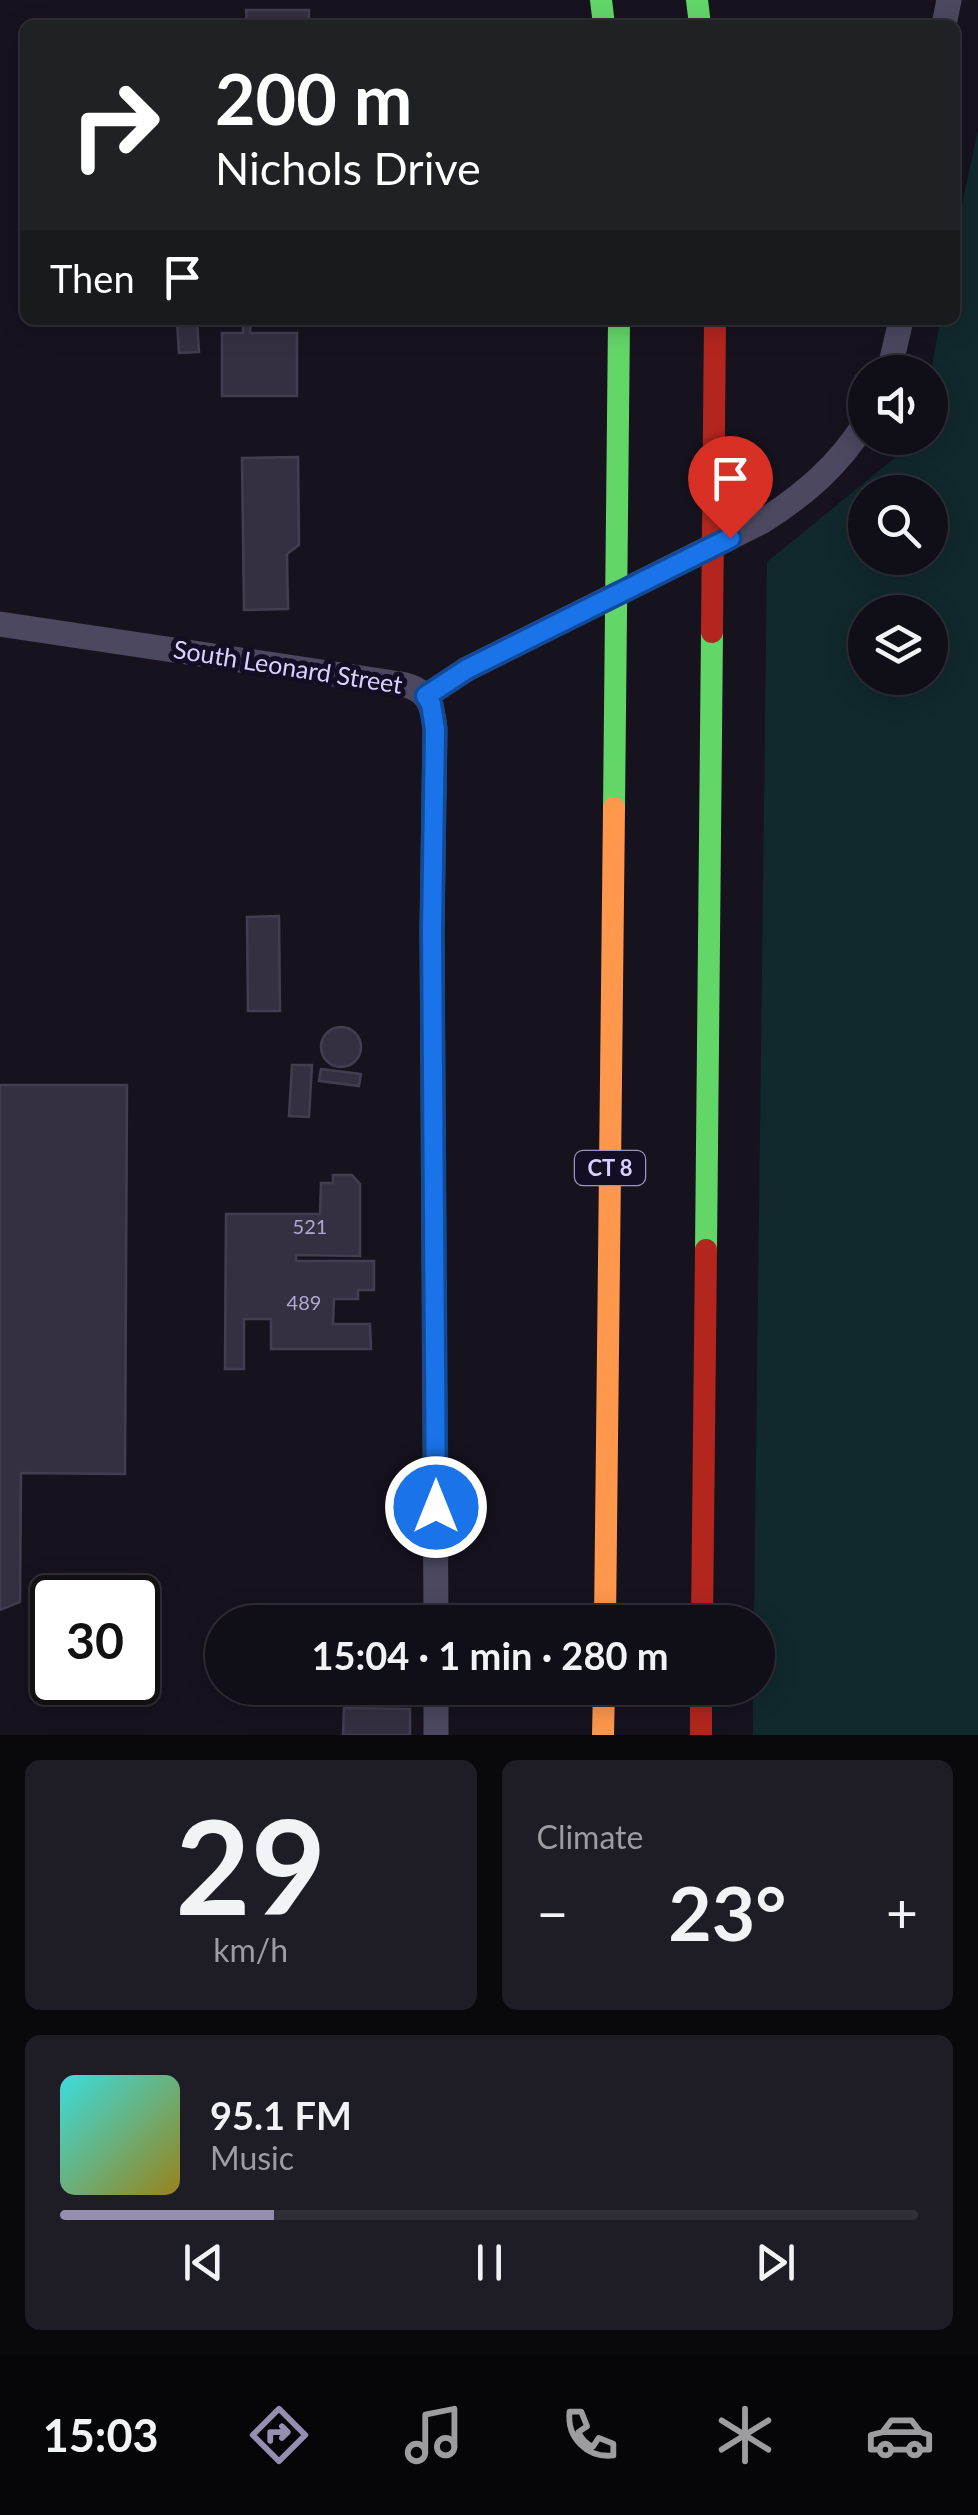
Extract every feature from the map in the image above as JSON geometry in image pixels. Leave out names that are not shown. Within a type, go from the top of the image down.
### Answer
[{"type":"highway","name":"CT 8","points":[[605,1605],[619,325]]},
{"type":"highway","points":[[702,1605],[715,325]]},
{"type":"highway","points":[[603,1735],[604,1705]]},
{"type":"highway","points":[[701,1735],[702,1705]]},
{"type":"street","points":[[893,355],[900,325]]},
{"type":"street","points":[[426,696],[467,669],[762,521],[796,500],[848,448]]},
{"type":"street","name":"South Leonard Street","points":[[0,624],[401,684],[418,689],[431,704],[435,729],[432,931],[436,1605]]},
{"type":"street","points":[[436,1705],[436,1735]]},
{"type":"green space","points":[[978,130],[978,1735],[753,1735],[753,1705],[775,1705],[775,1605],[754,1605],[767,562],[848,496],[848,575],[948,575],[948,475],[874,475],[898,455],[948,455],[948,355],[934,355],[939,325],[960,325],[960,214]]},
{"type":"building","points":[[246,10],[309,10],[309,20],[247,20]]},
{"type":"building","points":[[177,325],[197,325],[199,352],[179,353]]},
{"type":"building","points":[[243,325],[251,325],[250,333],[297,333],[297,396],[222,396],[222,333],[243,333]]},
{"type":"building","points":[[298,457],[299,545],[287,554],[288,609],[244,610],[242,458]]},
{"type":"building","points":[[279,916],[280,1011],[248,1011],[247,917]]},
{"type":"building","points":[[341,1027],[355,1033],[361,1047],[355,1061],[341,1067],[327,1061],[321,1047],[327,1033]]},
{"type":"building","points":[[292,1065],[312,1065],[309,1117],[289,1116]]},
{"type":"building","points":[[321,1069],[361,1074],[359,1086],[319,1081]]},
{"type":"building","points":[[0,1085],[127,1085],[125,1474],[21,1473],[20,1602],[0,1610]]},
{"type":"building","points":[[333,1175],[352,1175],[360,1184],[360,1256],[296,1255],[296,1261],[374,1261],[374,1290],[358,1290],[358,1299],[334,1299],[333,1324],[370,1324],[371,1349],[271,1349],[271,1319],[244,1319],[244,1369],[225,1369],[226,1214],[320,1214],[321,1183],[333,1183]]},
{"type":"building","points":[[344,1708],[410,1709],[410,1735],[343,1735]]},
{"type":"traffic: fast","points":[[601,0],[603,20]]},
{"type":"traffic: fast","points":[[697,0],[699,20]]},
{"type":"traffic: fast","points":[[614,808],[619,325]]},
{"type":"traffic: fast","points":[[706,1250],[712,632]]},
{"type":"traffic: slow","points":[[605,1605],[614,808]]},
{"type":"traffic: slow","points":[[603,1735],[604,1705]]},
{"type":"traffic: jam","points":[[712,632],[715,325]]},
{"type":"traffic: jam","points":[[702,1605],[706,1250]]},
{"type":"traffic: jam","points":[[701,1705],[701,1735]]},
{"type":"route","points":[[436,1507],[432,931],[435,729],[426,696],[467,669],[730,538]]}]
